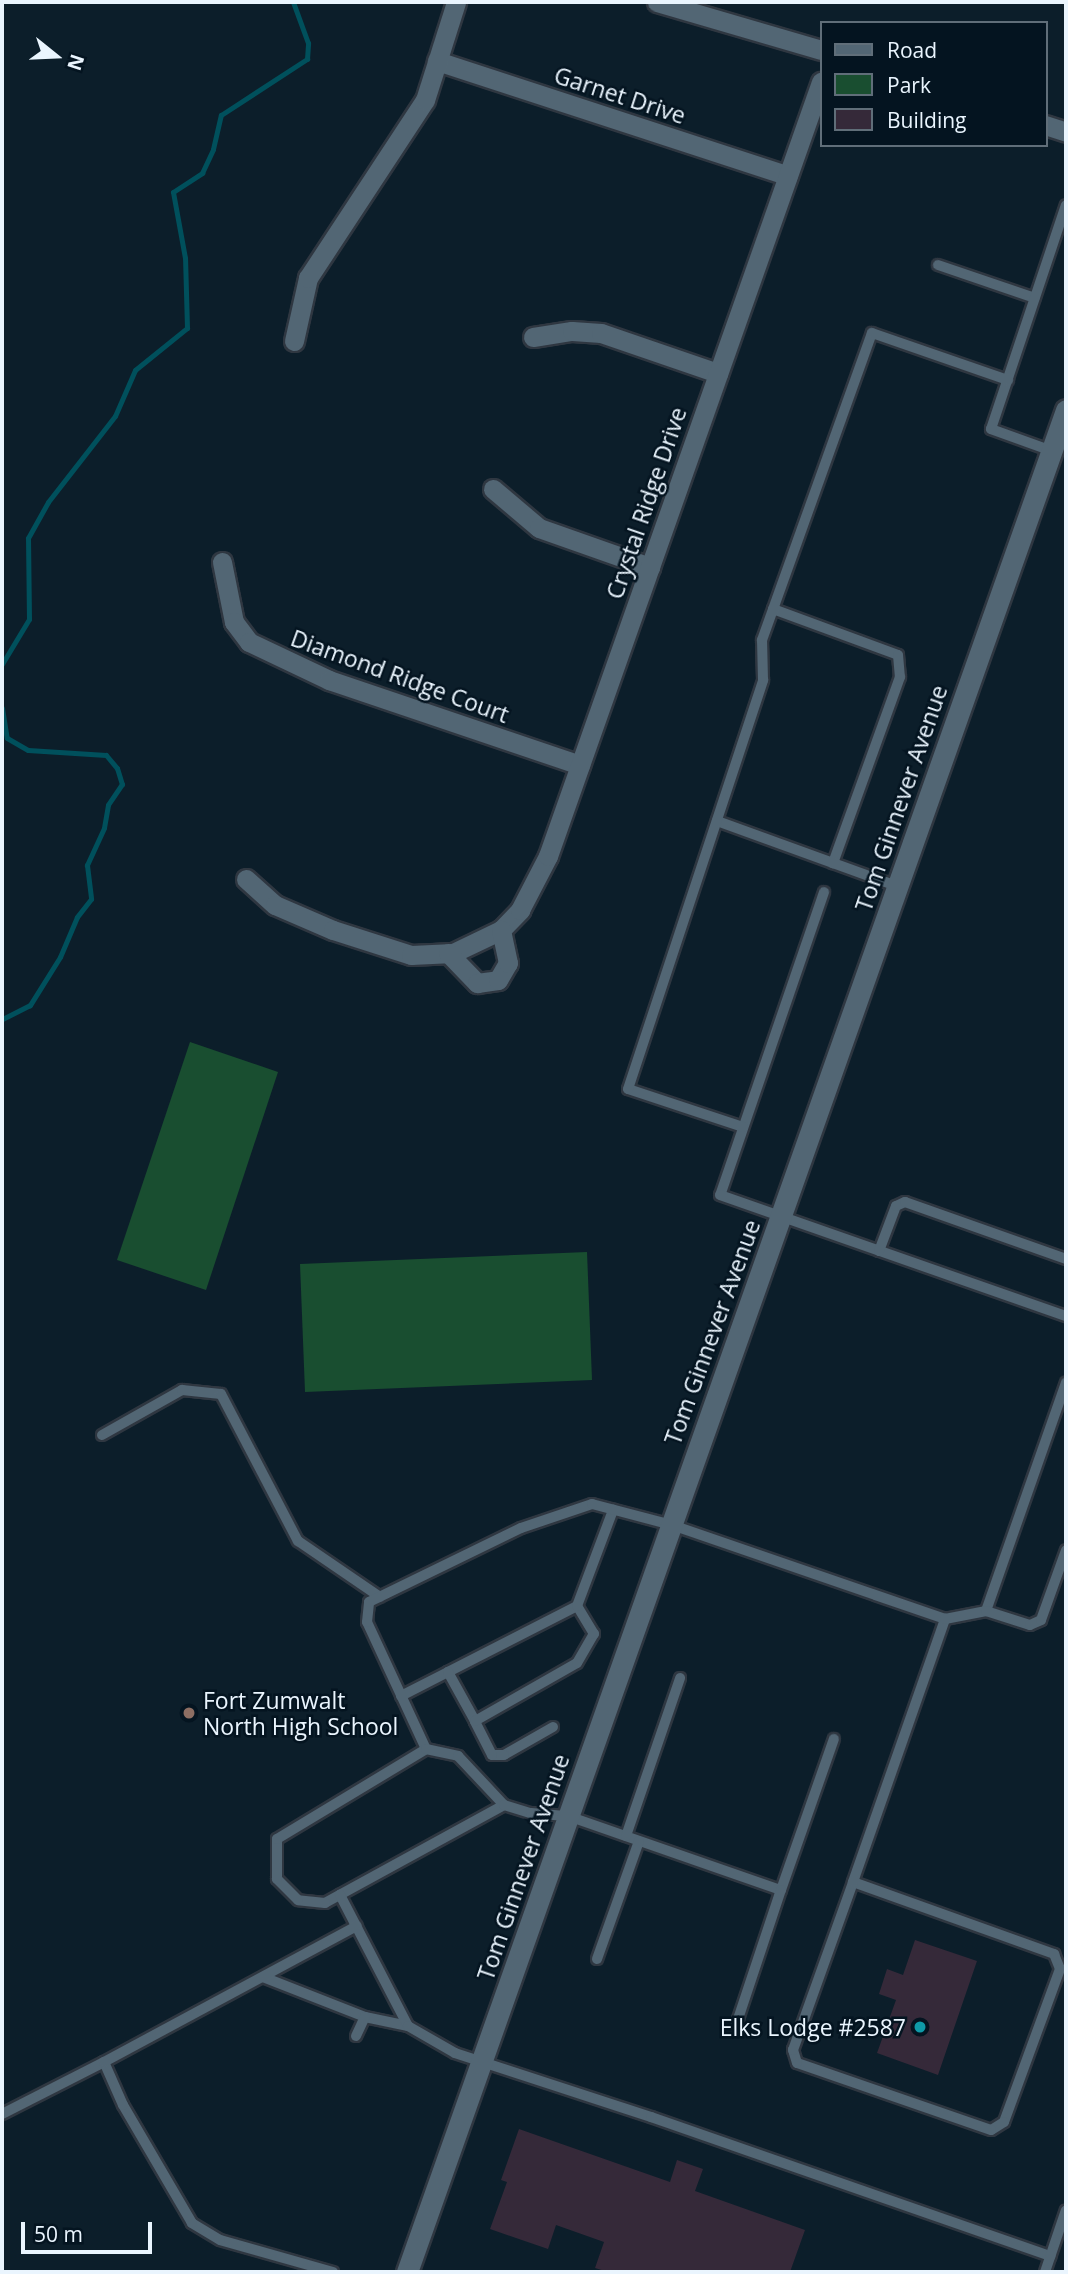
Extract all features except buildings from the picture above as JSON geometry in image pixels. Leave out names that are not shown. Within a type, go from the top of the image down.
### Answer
[{"type":"main road","name":"Tom Ginnever Avenue","points":[[407,2272],[1066,410]]},
{"type":"street","points":[[294,341],[308,278],[425,100],[456,2]]},
{"type":"street","points":[[657,2],[820,50]]},
{"type":"street","name":"Garnet Drive","points":[[438,61],[788,176]]},
{"type":"street","name":"Crystal Ridge Drive","points":[[246,879],[275,905],[333,930],[411,955],[448,953],[501,930],[520,910],[548,856],[820,85]]},
{"type":"street","points":[[1047,126],[1066,132]]},
{"type":"street","points":[[533,337],[572,331],[601,333],[718,373]]},
{"type":"street","points":[[493,489],[539,528],[650,567]]},
{"type":"street","name":"Diamond Ridge Court","points":[[222,562],[234,622],[248,642],[329,680],[580,765]]},
{"type":"street","points":[[448,953],[477,983],[498,980],[508,963],[501,930]]},
{"type":"lane","points":[[1052,451],[992,429],[1066,205]]},
{"type":"lane","points":[[938,265],[1035,298]]},
{"type":"lane","points":[[743,1127],[628,1088],[763,680],[762,640],[872,333],[1008,380]]},
{"type":"lane","points":[[774,609],[898,655],[900,677],[833,863]]},
{"type":"lane","points":[[717,821],[898,886]]},
{"type":"lane","points":[[824,892],[720,1195],[1066,1315]]},
{"type":"lane","points":[[879,1251],[896,1206],[905,1202],[1066,1259]]},
{"type":"lane","points":[[986,1611],[1066,1383]]},
{"type":"lane","points":[[102,1435],[182,1390],[221,1394],[298,1541],[380,1597]]},
{"type":"lane","points":[[426,1749],[367,1622],[369,1602],[521,1528],[592,1504],[671,1525],[945,1619],[986,1611],[1030,1625],[1041,1620],[1066,1550]]},
{"type":"lane","points":[[401,1696],[577,1606],[612,1510]]},
{"type":"lane","points":[[475,1721],[578,1663],[594,1634],[577,1606]]},
{"type":"lane","points":[[853,1882],[1054,1954],[1059,1969],[1055,1981],[1004,2122],[991,2130],[797,2063],[793,2050],[945,1619]]},
{"type":"lane","points":[[448,1672],[492,1755],[504,1755],[553,1727]]},
{"type":"lane","points":[[626,1836],[680,1678]]},
{"type":"lane","points":[[737,2019],[834,1739]]},
{"type":"lane","points":[[504,1805],[326,1903],[298,1900],[277,1879],[277,1839],[426,1749],[458,1756],[504,1805],[531,1813],[568,1816],[781,1889]]},
{"type":"lane","points":[[597,1959],[639,1841]]},
{"type":"lane","points":[[340,1895],[408,2026]]},
{"type":"lane","points":[[2,2114],[356,1926]]},
{"type":"lane","points":[[263,1977],[365,2017],[408,2026],[455,2053],[1050,2256]]},
{"type":"lane","points":[[356,2036],[365,2017]]},
{"type":"lane","points":[[104,2062],[123,2105],[192,2223],[220,2240],[333,2272]]},
{"type":"lane","points":[[1045,2272],[1066,2210]]},
{"type":"green space","points":[[190,1042],[278,1072],[206,1290],[117,1260]]},
{"type":"green space","points":[[587,1252],[592,1380],[305,1392],[300,1264]]},
{"type":"waterway","points":[[2,664],[29,619],[28,538],[48,502],[115,416],[135,370],[187,328],[185,258],[173,192],[202,173],[213,149],[221,115],[307,59],[308,43],[293,2]]},
{"type":"waterway","points":[[2,708],[7,738],[28,750],[106,755],[117,768],[122,784],[108,805],[104,828],[87,865],[91,899],[77,917],[60,957],[30,1005],[2,1019]]},
{"type":"place","name":"Fort Zumwalt North High School","points":[[189,1713]]},
{"type":"place","name":"Elks Lodge #2587","points":[[920,2027]]}]
